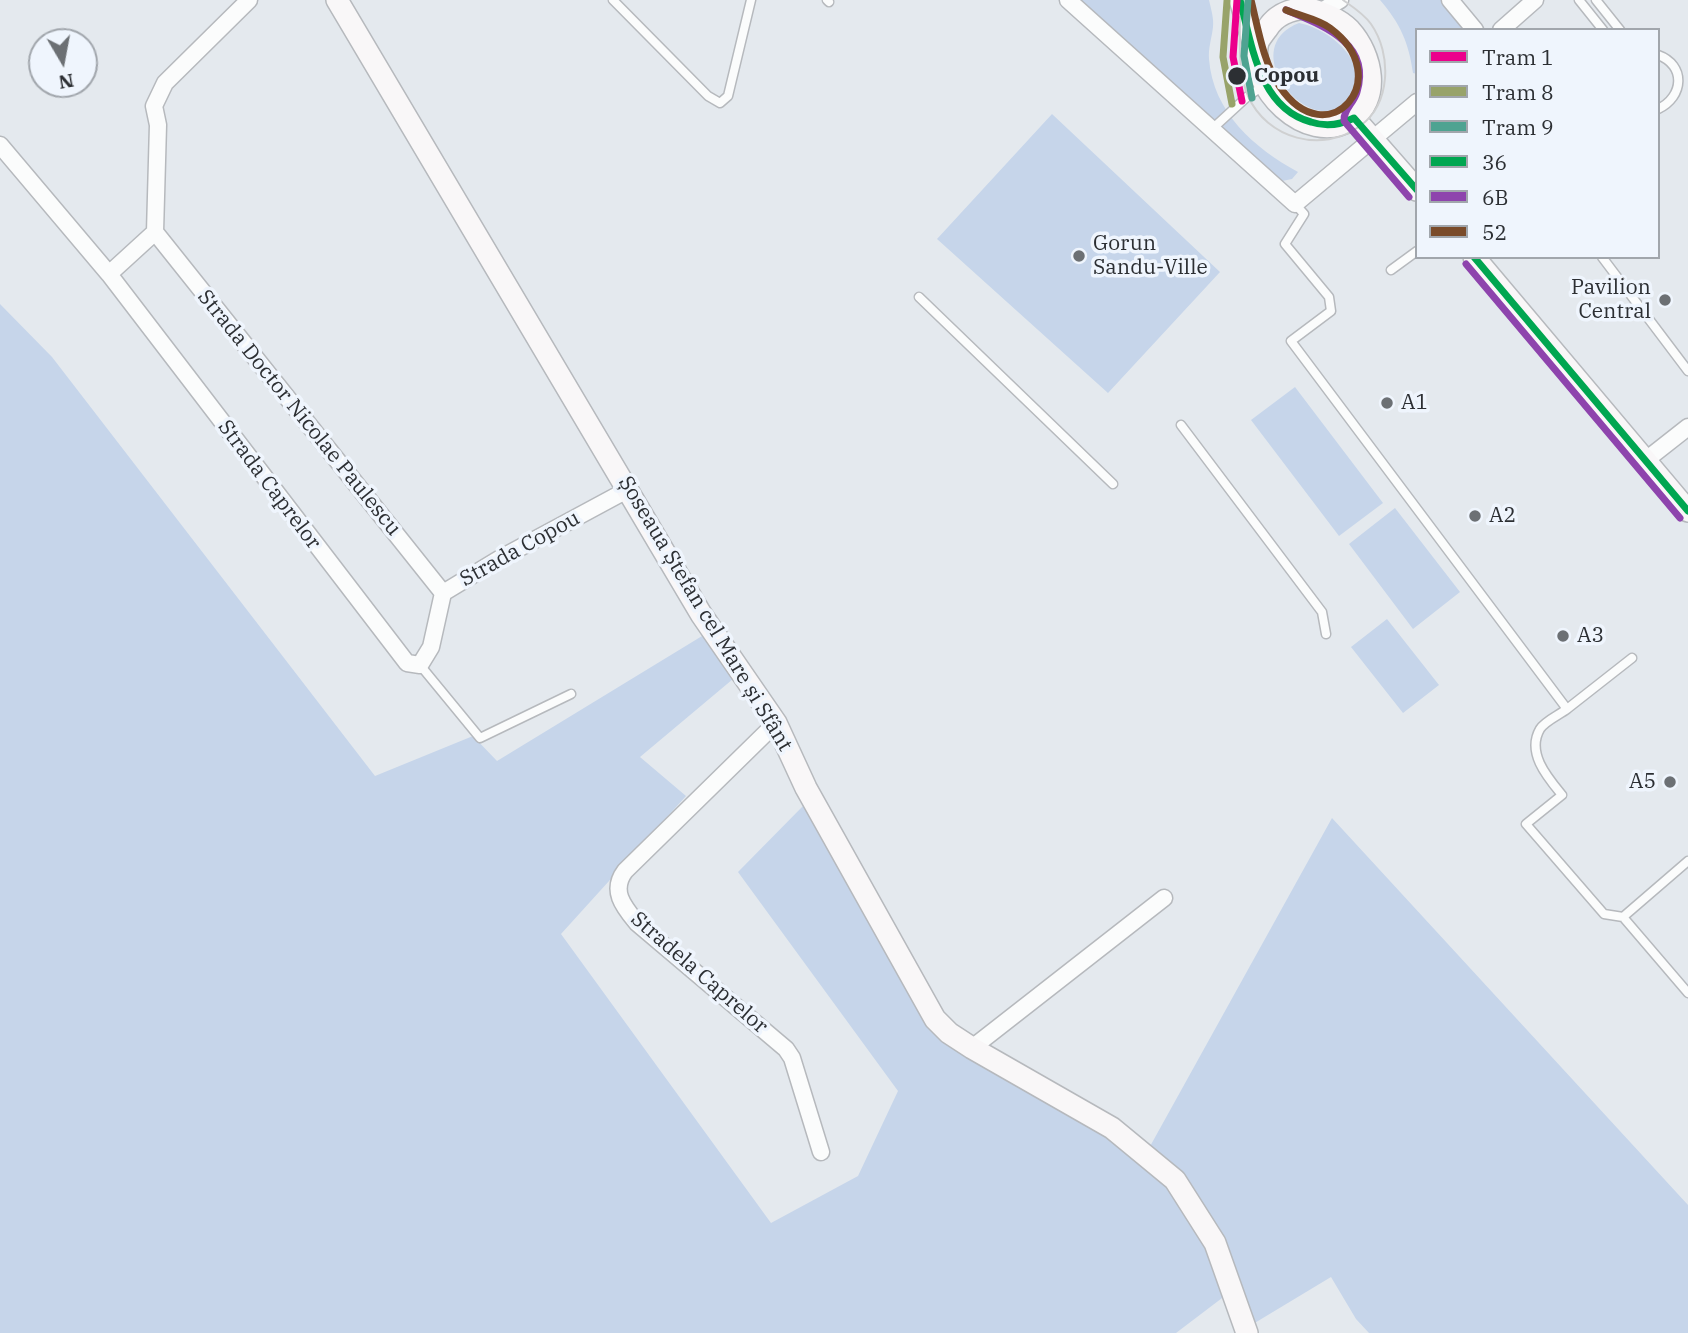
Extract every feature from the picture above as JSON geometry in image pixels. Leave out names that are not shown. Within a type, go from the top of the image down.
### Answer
[{"type":"street","points":[[109,274],[155,232],[158,125],[154,106],[165,83],[249,0]]},
{"type":"street","name":"Șoseaua Ștefan cel Mare și Sfânt","points":[[337,0],[701,614],[776,723],[806,788],[935,1019],[949,1033],[972,1048],[1112,1128],[1175,1180],[1215,1242],[1247,1333]]},
{"type":"street","points":[[1068,0],[1295,204],[1415,104]]},
{"type":"street","points":[[1240,0],[1265,85],[1283,107],[1297,118],[1328,125],[1345,123],[1354,118],[1369,98],[1368,60],[1350,30],[1336,19],[1306,7]]},
{"type":"street","points":[[1258,57],[1258,41],[1271,22],[1293,9],[1340,0]]},
{"type":"street","points":[[1450,0],[1473,28]]},
{"type":"street","points":[[1503,28],[1535,0]]},
{"type":"street","points":[[1354,118],[1415,188]]},
{"type":"street","name":"Strada Caprelor","points":[[0,145],[109,274],[383,636],[407,663],[420,665]]},
{"type":"street","name":"Strada Doctor Nicolae Paulescu","points":[[155,232],[443,593]]},
{"type":"street","points":[[1476,259],[1688,511]]},
{"type":"street","points":[[1646,460],[1688,427]]},
{"type":"street","name":"Strada Copou","points":[[420,665],[431,648],[443,593],[499,559],[629,489]]},
{"type":"street","name":"Stradela Caprelor","points":[[776,723],[625,871],[618,891],[620,900],[637,923],[786,1049],[792,1058],[821,1152]]},
{"type":"street","points":[[972,1048],[1164,898]]},
{"type":"lane","points":[[613,0],[708,96],[719,103],[728,96],[751,0]]},
{"type":"lane","points":[[1579,0],[1601,28]]},
{"type":"lane","points":[[1596,0],[1618,28]]},
{"type":"lane","points":[[1660,56],[1673,64],[1679,81],[1674,98],[1660,108]]},
{"type":"lane","points":[[1211,130],[1248,96],[1265,85]]},
{"type":"lane","points":[[1295,204],[1304,214],[1285,244],[1329,297],[1331,311],[1291,341],[1567,709]]},
{"type":"lane","points":[[1391,270],[1415,252]]},
{"type":"lane","points":[[1604,259],[1688,370]]},
{"type":"lane","points":[[919,297],[1113,484]]},
{"type":"lane","points":[[1181,425],[1322,612],[1326,634]]},
{"type":"lane","points":[[1632,658],[1540,728],[1536,743],[1539,764],[1562,795],[1526,824],[1604,914],[1623,917],[1688,993]]},
{"type":"lane","name":"Strada Caprelor","points":[[420,665],[480,738],[571,694]]},
{"type":"lane","points":[[1623,917],[1688,861]]},
{"type":"shaded area","points":[[1076,0],[1209,0],[1213,24],[1209,59],[1218,96],[1227,112],[1252,140],[1298,172],[1292,179],[1277,182]]},
{"type":"shaded area","points":[[1380,0],[1442,0],[1466,28],[1415,28],[1415,74],[1402,34]]},
{"type":"shaded area","points":[[1299,23],[1325,33],[1347,52],[1354,64],[1357,77],[1355,89],[1346,102],[1331,111],[1314,109],[1298,100],[1284,86],[1276,69],[1274,51],[1281,35]]},
{"type":"shaded area","name":"Gorun Sandu-Ville","points":[[1052,114],[1220,272],[1108,393],[937,239]]},
{"type":"shaded area","points":[[0,304],[52,357],[375,776],[473,736],[497,761],[707,633],[733,679],[640,757],[686,796],[561,934],[771,1223],[858,1176],[898,1091],[738,872],[803,806],[951,1047],[1110,1130],[1172,1182],[1230,1292],[1176,1333],[0,1333]]},
{"type":"shaded area","points":[[1295,387],[1383,503],[1339,536],[1251,420]]},
{"type":"shaded area","points":[[1395,508],[1460,592],[1413,629],[1349,544]]},
{"type":"shaded area","points":[[1387,619],[1439,685],[1403,713],[1351,647]]},
{"type":"shaded area","points":[[1332,818],[1688,1205],[1688,1333],[1369,1333],[1356,1319],[1331,1277],[1248,1327],[1218,1240],[1148,1150]]},
{"type":"tram line","name":"1","points":[[1237,0],[1233,57],[1242,101]]},
{"type":"tram line","name":"9","points":[[1248,0],[1244,56],[1252,98]]},
{"type":"tram line","points":[[1240,17],[1243,77],[1248,96],[1257,111],[1268,123],[1297,138],[1329,139],[1345,135],[1370,117],[1378,105],[1385,78],[1385,64],[1378,36],[1365,17],[1343,0]]},
{"type":"tram line","name":"8","points":[[1227,1],[1223,57],[1232,104]]},
{"type":"transit line","name":"36","points":[[1240,0],[1260,73],[1280,103],[1294,115],[1317,124],[1333,124],[1354,118],[1415,188]]},
{"type":"transit line","name":"52","points":[[1251,0],[1265,56],[1280,87],[1299,107],[1318,114],[1335,112],[1348,102],[1357,87],[1358,68],[1349,48],[1330,28],[1286,10]]},
{"type":"transit line","name":"6B","points":[[1286,10],[1328,29],[1350,48],[1357,60],[1360,75],[1357,92],[1345,113],[1344,121],[1409,197]]},
{"type":"transit line","name":"36","points":[[1476,259],[1688,511]]},
{"type":"transit line","name":"6B","points":[[1466,264],[1680,518]]},
{"type":"place","name":"Copou","points":[[1237,76]]},
{"type":"place","name":"Gorun Sandu-Ville","points":[[1079,256]]},
{"type":"place","name":"Pavilion Central","points":[[1665,300]]},
{"type":"place","name":"A1","points":[[1387,403]]},
{"type":"place","name":"A2","points":[[1475,516]]},
{"type":"place","name":"A3","points":[[1563,636]]},
{"type":"place","name":"A5","points":[[1670,782]]}]
